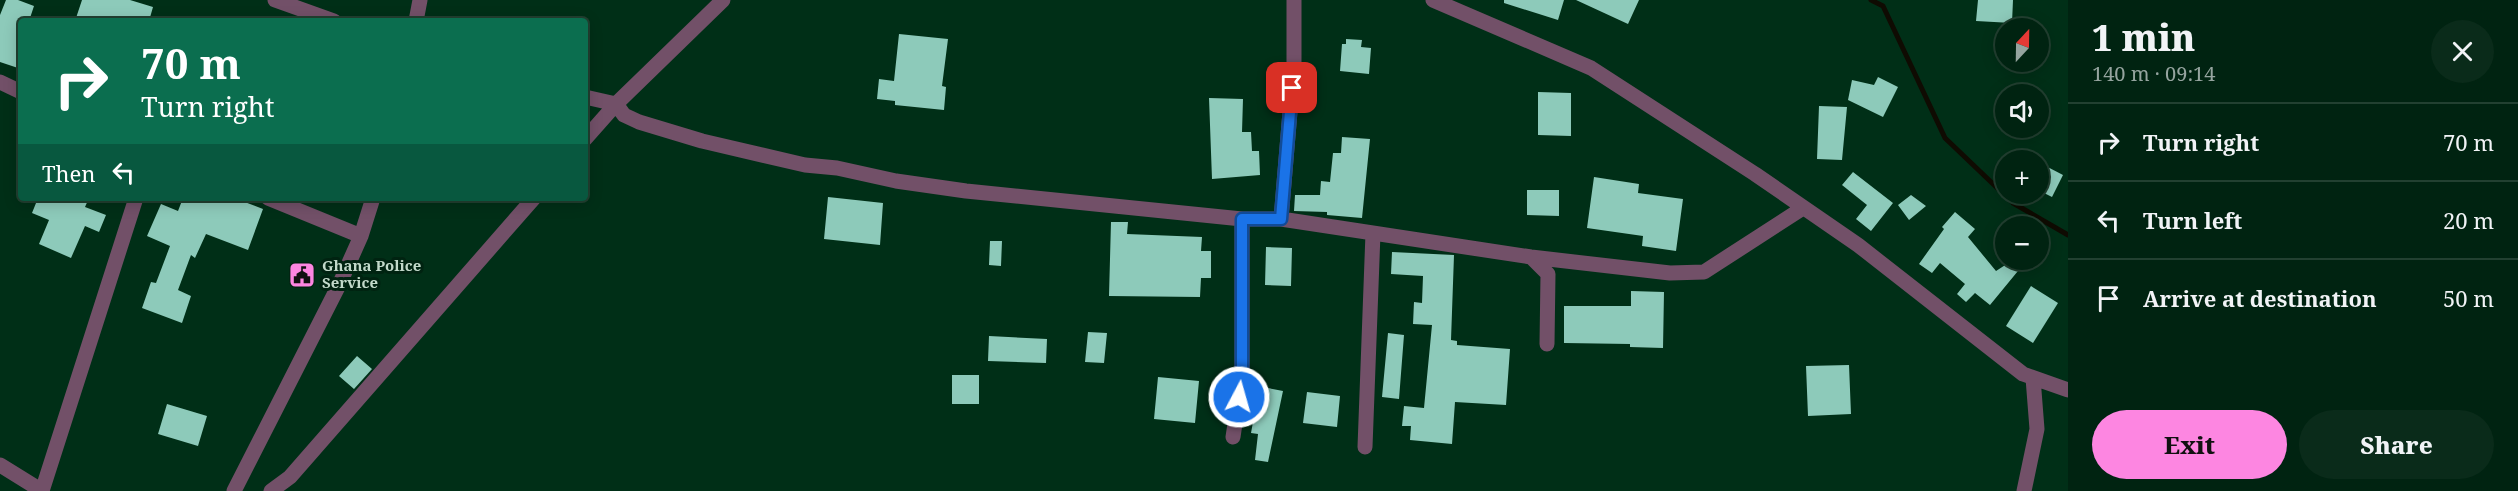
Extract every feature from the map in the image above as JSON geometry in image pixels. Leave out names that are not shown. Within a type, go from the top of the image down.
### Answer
[{"type":"street","points":[[275,0],[326,18]]},
{"type":"street","points":[[417,18],[420,0]]},
{"type":"street","points":[[588,136],[616,104],[723,0]]},
{"type":"street","points":[[1281,219],[1294,64],[1294,0]]},
{"type":"street","points":[[1433,0],[1591,68],[1858,245],[2023,374],[2068,390]]},
{"type":"street","points":[[0,82],[18,91]]},
{"type":"street","points":[[588,98],[616,104],[624,115],[639,122],[702,141],[805,165],[837,168],[896,181],[966,191],[1242,219],[1281,219],[1531,257],[1670,273],[1704,273],[1803,208]]},
{"type":"street","points":[[0,465],[42,491],[135,201]]},
{"type":"street","points":[[275,201],[361,236]]},
{"type":"street","points":[[234,491],[361,236],[372,201]]},
{"type":"street","points":[[271,491],[290,477],[531,201]]},
{"type":"street","points":[[1233,437],[1242,377],[1242,219]]},
{"type":"street","points":[[1365,447],[1373,233]]},
{"type":"street","points":[[1531,257],[1548,274],[1547,344]]},
{"type":"street","points":[[2024,491],[2037,429],[2033,378]]},
{"type":"building","points":[[6,0],[18,0],[34,6],[30,18],[18,18],[18,68],[0,62],[0,15]]},
{"type":"building","points":[[82,0],[130,0],[153,7],[150,18],[76,18]]},
{"type":"building","points":[[1504,0],[1564,0],[1558,20],[1504,3]]},
{"type":"building","points":[[1576,0],[1639,0],[1628,24]]},
{"type":"building","points":[[1978,0],[2013,0],[2012,18],[1995,18],[1995,22],[1976,21]]},
{"type":"building","points":[[899,34],[948,39],[942,86],[946,87],[944,110],[895,105],[895,101],[877,99],[879,79],[894,81]]},
{"type":"building","points":[[1346,39],[1362,40],[1361,47],[1371,48],[1369,74],[1340,71],[1342,44],[1346,44]]},
{"type":"building","points":[[1878,77],[1898,87],[1883,117],[1848,100],[1852,80],[1874,85]]},
{"type":"building","points":[[1538,92],[1571,93],[1571,136],[1538,135]]},
{"type":"building","points":[[1209,98],[1243,99],[1242,132],[1251,132],[1252,151],[1259,151],[1260,175],[1212,179]]},
{"type":"building","points":[[1819,106],[1847,107],[1842,160],[1817,159]]},
{"type":"building","points":[[1342,137],[1370,139],[1362,218],[1327,215],[1327,212],[1294,211],[1295,195],[1320,195],[1321,181],[1330,182],[1333,153],[1341,153]]},
{"type":"building","points":[[2049,168],[2063,175],[2052,197],[2049,196]]},
{"type":"building","points":[[1853,172],[1893,203],[1871,231],[1856,219],[1867,205],[1842,185]]},
{"type":"building","points":[[1594,177],[1639,184],[1638,193],[1683,199],[1676,251],[1642,246],[1643,236],[1587,228]]},
{"type":"building","points":[[1527,190],[1559,190],[1559,216],[1527,215]]},
{"type":"building","points":[[1911,195],[1926,206],[1909,220],[1898,205]]},
{"type":"building","points":[[828,197],[883,203],[880,245],[824,239]]},
{"type":"building","points":[[37,201],[88,201],[85,207],[106,215],[99,232],[85,226],[71,258],[39,244],[49,220],[32,213]]},
{"type":"building","points":[[182,201],[242,201],[263,209],[248,250],[206,234],[195,258],[191,255],[178,290],[191,296],[182,323],[142,308],[151,282],[156,283],[170,246],[147,236],[161,204],[178,211]]},
{"type":"building","points":[[1955,212],[1975,229],[1968,237],[1996,271],[2019,270],[1990,305],[1975,293],[1966,302],[1957,294],[1965,284],[1940,263],[1932,273],[1919,264],[1944,229],[1942,227]]},
{"type":"building","points":[[1111,222],[1128,222],[1127,234],[1202,237],[1201,251],[1211,251],[1211,278],[1201,278],[1200,297],[1109,296]]},
{"type":"building","points":[[990,241],[1002,241],[1001,266],[989,265]]},
{"type":"building","points":[[1266,247],[1292,248],[1291,286],[1265,285]]},
{"type":"building","points":[[1392,252],[1454,255],[1451,340],[1457,341],[1457,345],[1510,349],[1506,405],[1455,402],[1452,444],[1410,440],[1411,426],[1402,426],[1404,406],[1424,408],[1432,325],[1413,324],[1414,302],[1422,303],[1423,276],[1391,274]]},
{"type":"building","points":[[2031,286],[2058,303],[2033,343],[2006,326]]},
{"type":"building","points":[[1631,291],[1664,292],[1663,348],[1630,347],[1630,344],[1564,343],[1564,306],[1631,306]]},
{"type":"building","points":[[1088,332],[1107,333],[1104,363],[1085,362]]},
{"type":"building","points":[[1388,333],[1404,335],[1399,399],[1382,397]]},
{"type":"building","points":[[989,336],[1047,339],[1046,363],[988,361]]},
{"type":"building","points":[[357,356],[372,369],[354,389],[339,376]]},
{"type":"building","points":[[1849,365],[1851,414],[1808,416],[1806,366]]},
{"type":"building","points":[[952,375],[979,375],[979,404],[952,404]]},
{"type":"building","points":[[1158,377],[1199,381],[1195,423],[1154,419]]},
{"type":"building","points":[[1252,385],[1283,391],[1268,462],[1255,460],[1258,434],[1251,433],[1255,411],[1248,409]]},
{"type":"building","points":[[1307,392],[1340,396],[1337,427],[1303,423]]},
{"type":"building","points":[[167,404],[207,416],[198,446],[158,434]]},
{"type":"waterway","points":[[1871,0],[1883,6],[1945,138],[2013,203],[2068,235]]},
{"type":"place","name":"Ghana Police Service","points":[[302,275]]},
{"type":"route","points":[[1239,397],[1242,377],[1242,219],[1281,219],[1292,88]]}]
